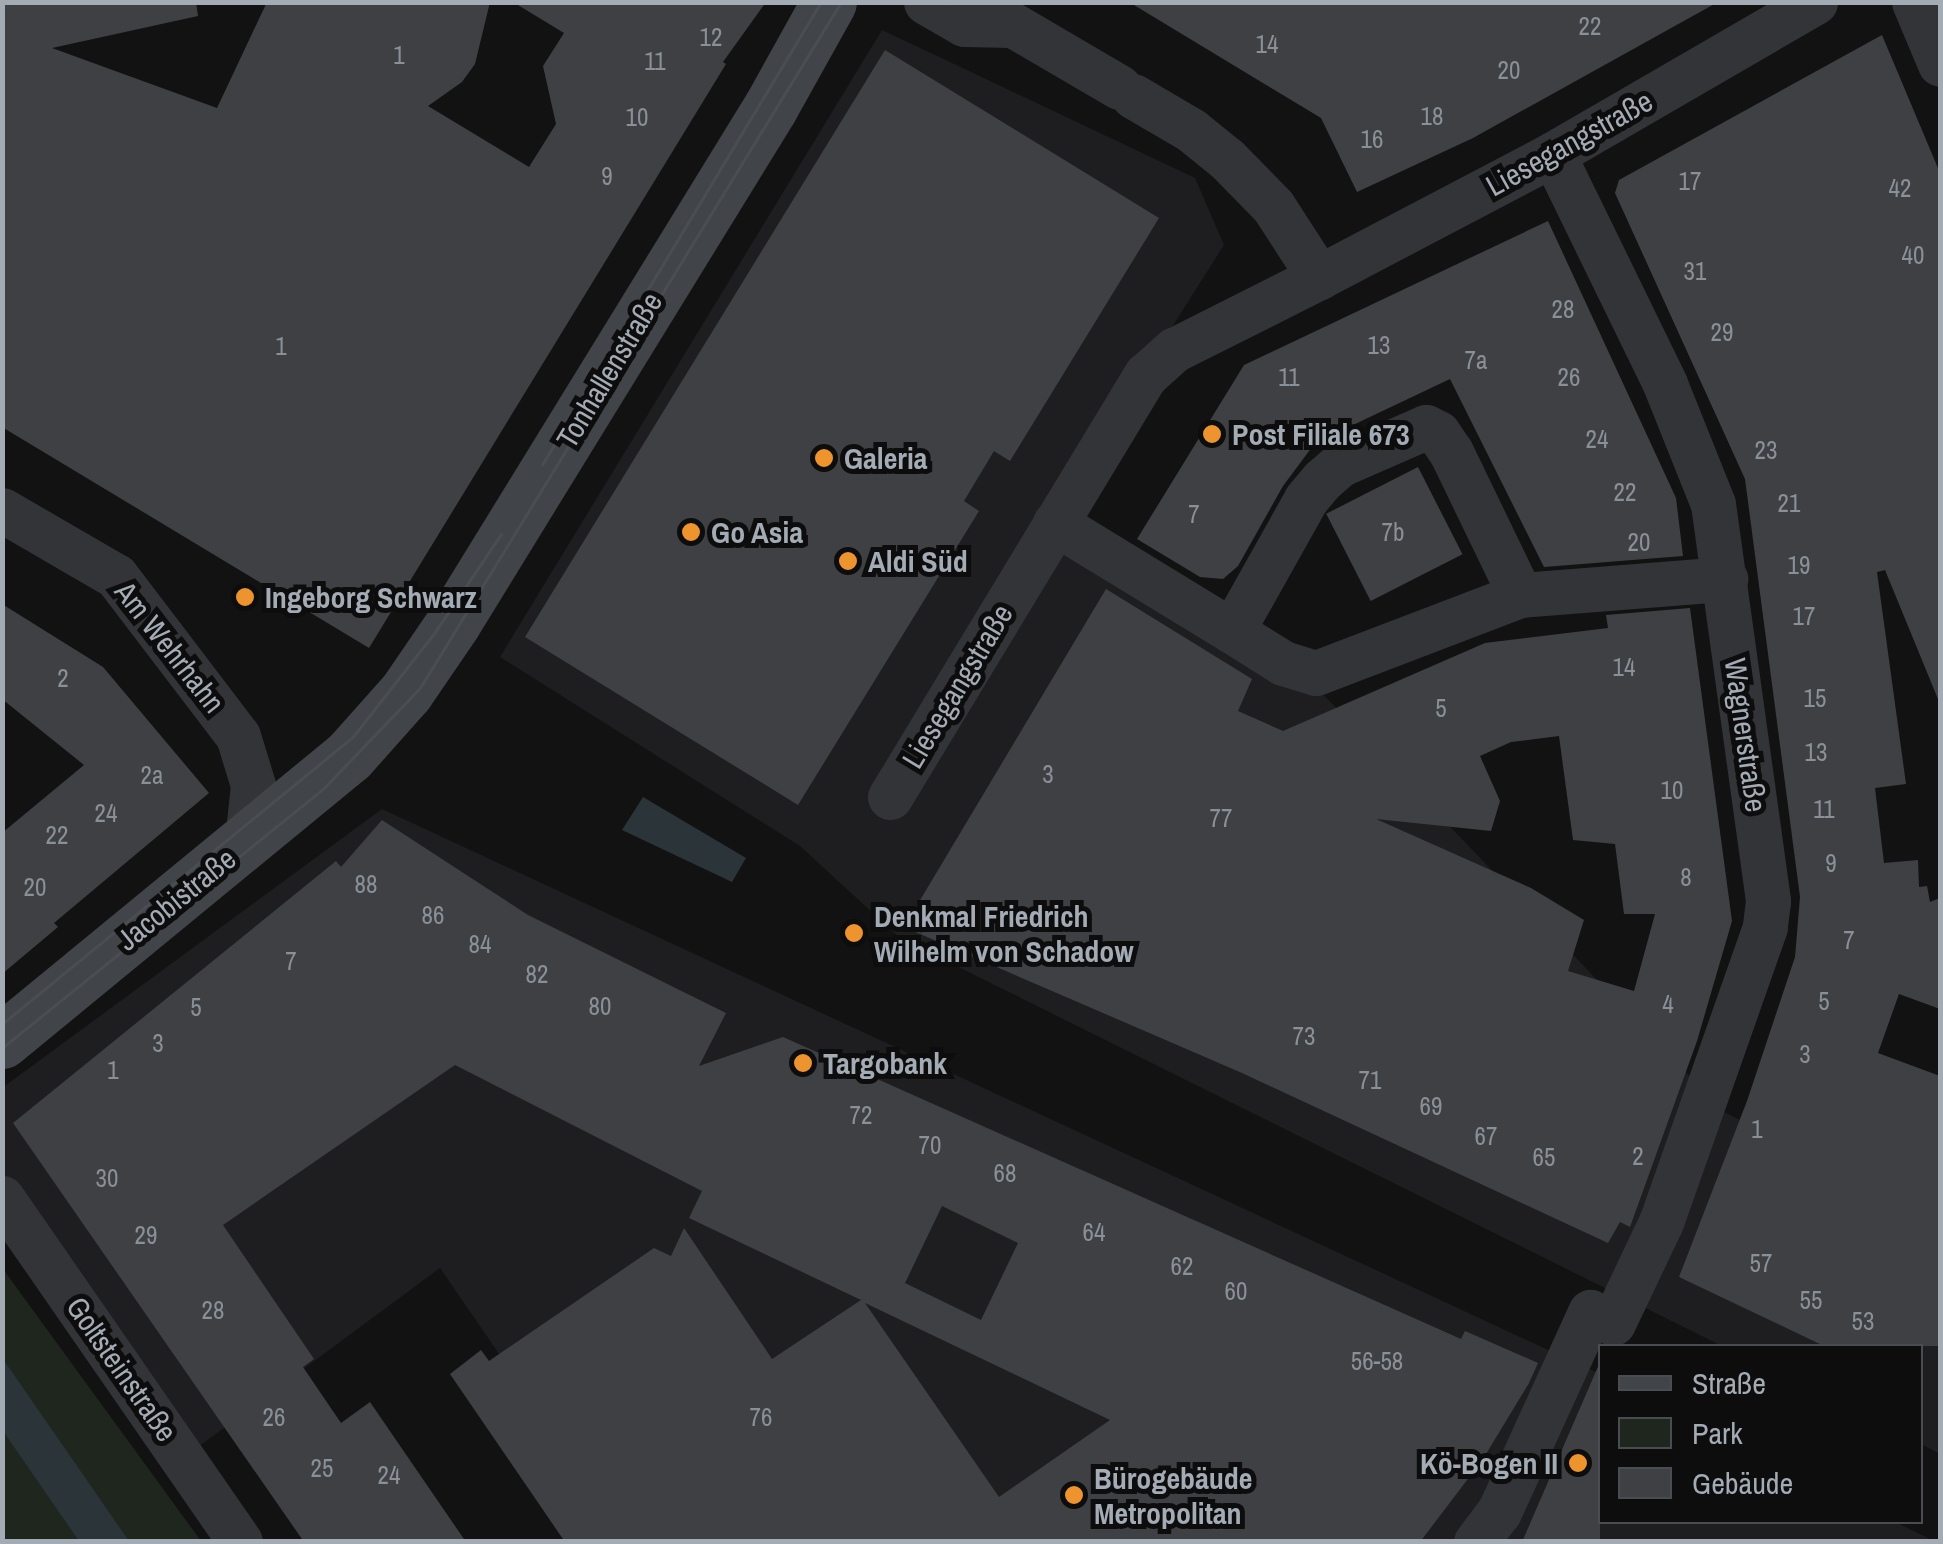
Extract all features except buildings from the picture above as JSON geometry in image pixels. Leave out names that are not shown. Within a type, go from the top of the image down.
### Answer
[{"type":"main road","name":"Tonhallenstraße","points":[[362,742],[453,623],[770,108],[829,2]]},
{"type":"main road","name":"Jacobistraße","points":[[2,1041],[362,742]]},
{"type":"street","points":[[926,2],[964,24],[1008,14],[1191,130],[1274,206],[1319,277]]},
{"type":"street","name":"Liesegangstraße","points":[[890,797],[1146,375],[1174,350],[1553,154],[1815,2]]},
{"type":"street","points":[[1914,2],[1940,64]]},
{"type":"street","name":"Wagnerstraße","points":[[1476,1542],[1499,1512],[1601,1318],[1662,1222],[1765,927],[1768,901],[1713,504],[1672,401],[1553,154]]},
{"type":"street","points":[[1232,632],[1306,498],[1322,480],[1338,465],[1426,427],[1438,434],[1451,452],[1520,596]]},
{"type":"street","name":"Am Wehrhahn","points":[[2,510],[116,576],[238,736],[248,758],[252,785],[247,841]]},
{"type":"street","points":[[1055,523],[1283,663],[1316,673],[1520,596],[1725,578]]},
{"type":"street","name":"Goltsteinstraße","points":[[2,1198],[240,1542]]},
{"type":"shaded area","points":[[882,30],[1195,178],[1224,245],[1039,537],[1317,688],[1724,1112],[1940,1221],[1940,1454],[1923,1445],[1923,1344],[1718,1344],[900,938],[800,846],[500,657]]},
{"type":"shaded area","points":[[643,797],[746,858],[732,882],[622,830]]},
{"type":"shaded area","points":[[382,809],[1598,1373],[1598,1524],[1899,1524],[1934,1541],[628,1541],[440,1268],[194,1450],[3,1174],[2,1088]]},
{"type":"shaded area","points":[[2,1359],[129,1541],[79,1541],[3,1431]]},
{"type":"green space","points":[[3,1269],[201,1541],[3,1541]]},
{"type":"tram line","points":[[542,465],[821,2]]},
{"type":"tram line","points":[[2,1048],[323,789],[420,688],[841,2]]},
{"type":"tram line","points":[[2,1024],[352,738],[435,632],[501,534]]},
{"type":"place","name":"Post Filiale 673","points":[[1212,434]]},
{"type":"place","name":"Galeria","points":[[824,458]]},
{"type":"place","name":"Go Asia","points":[[691,532]]},
{"type":"place","name":"Aldi Süd","points":[[848,561]]},
{"type":"place","name":"Ingeborg Schwarz","points":[[245,597]]},
{"type":"place","name":"Denkmal Friedrich Wilhelm von Schadow","points":[[854,933]]},
{"type":"place","name":"Targobank","points":[[803,1063]]},
{"type":"place","name":"Kö-Bogen II","points":[[1578,1463]]},
{"type":"place","name":"Bürogebäude Metropolitan","points":[[1074,1495]]}]
